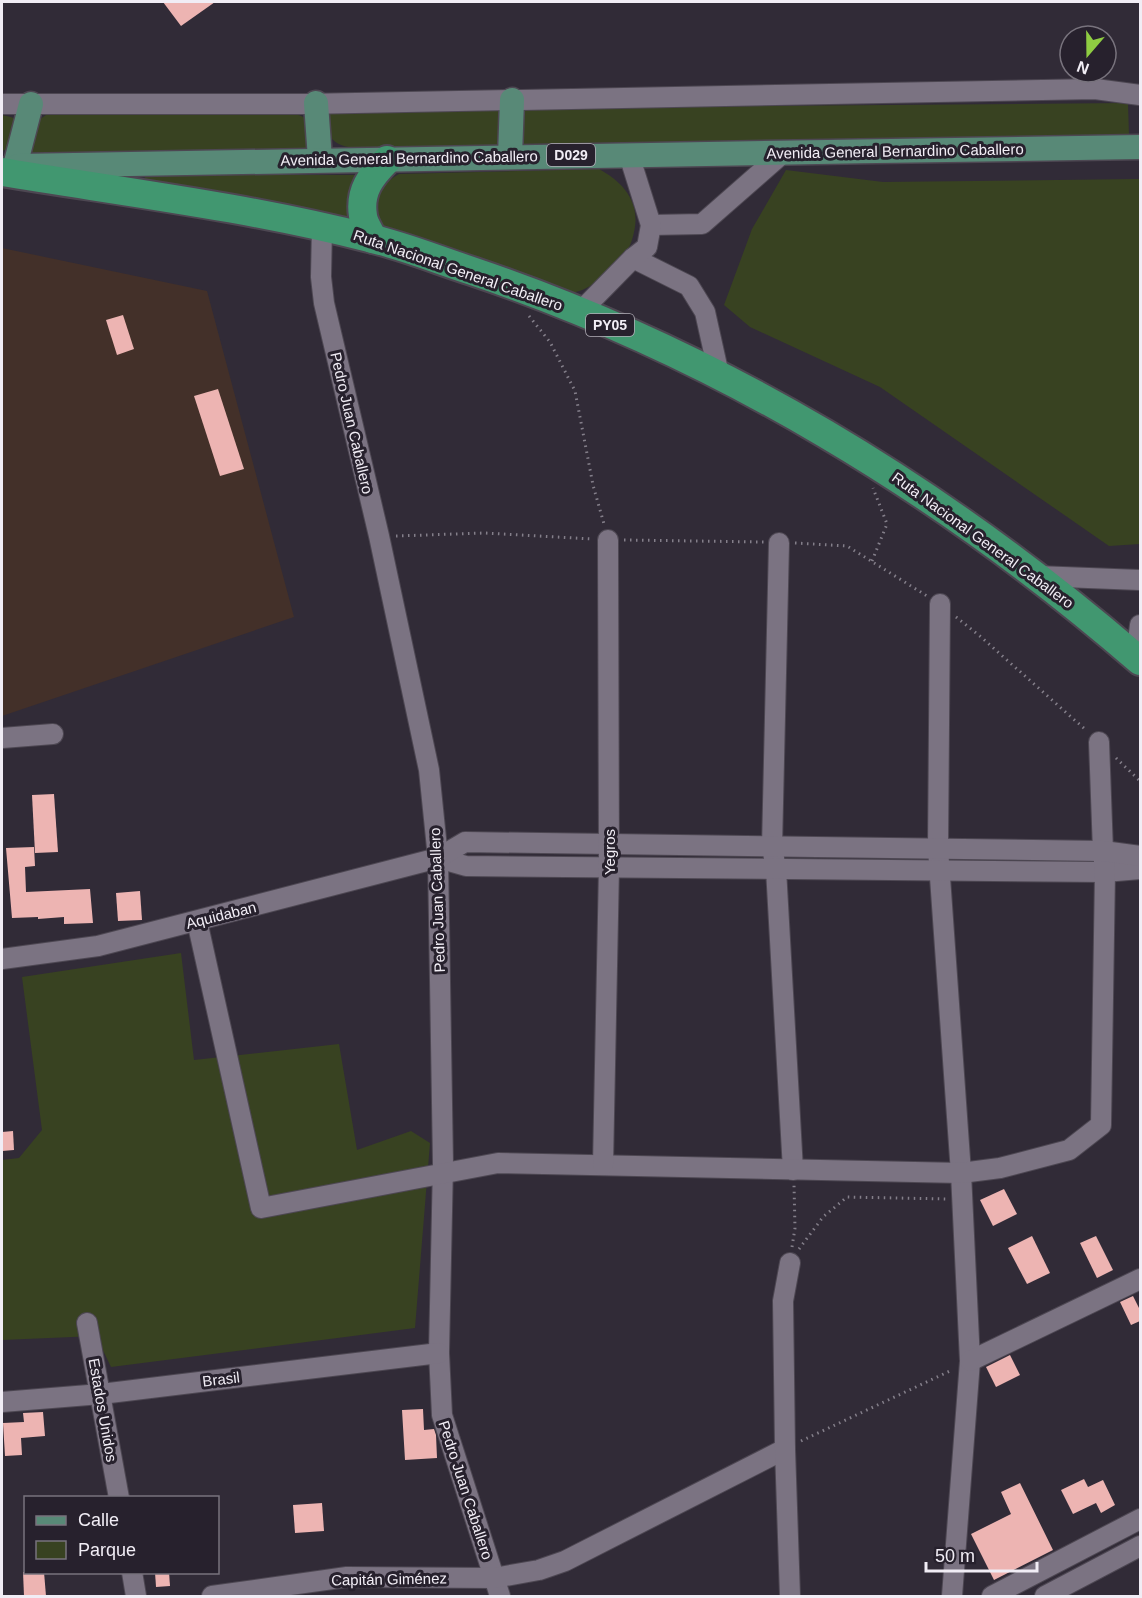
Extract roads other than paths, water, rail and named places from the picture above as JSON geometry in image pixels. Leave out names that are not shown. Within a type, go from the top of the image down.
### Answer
[{"type":"highway","points":[[373,239],[363,217],[363,195],[371,175],[387,160]]},
{"type":"highway","name":"Ruta Nacional General Caballero","points":[[6,168],[219,205],[373,239],[511,285],[648,341],[719,375],[795,416],[879,466],[948,511],[1037,576],[1098,624],[1140,661]]},
{"type":"main road","points":[[510,156],[512,100]]},
{"type":"main road","points":[[316,103],[320,159]]},
{"type":"main road","points":[[6,168],[31,104]]},
{"type":"main road","name":"Avenida General Bernardino Caballero","points":[[6,168],[320,159],[387,160],[510,156],[1140,147]]},
{"type":"street","points":[[2,104],[316,103],[1095,89],[1140,95]]},
{"type":"street","points":[[651,225],[702,224],[783,153]]},
{"type":"street","points":[[580,312],[633,258],[647,247],[651,225],[629,155]]},
{"type":"street","name":"Pedro Juan Caballero","points":[[322,227],[321,277],[324,303],[379,536],[429,770],[438,858],[443,1173],[440,1353],[442,1415],[497,1587]]},
{"type":"street","points":[[633,258],[689,286],[705,312],[719,375]]},
{"type":"street","name":"Yegros","points":[[603,1165],[609,867],[608,540]]},
{"type":"street","points":[[778,543],[772,847],[776,869],[793,1170]]},
{"type":"street","points":[[1037,576],[1140,580]]},
{"type":"street","points":[[940,604],[938,849],[961,1173],[970,1361],[952,1596]]},
{"type":"street","points":[[1140,625],[1137,649],[1140,654]]},
{"type":"street","points":[[2,738],[53,734]]},
{"type":"street","points":[[197,921],[261,1208],[498,1163],[961,1173],[1000,1168],[1069,1150],[1101,1125],[1105,872],[1099,742]]},
{"type":"street","points":[[438,858],[465,842],[1103,851],[1140,856]]},
{"type":"street","points":[[438,858],[466,866],[1105,872],[1140,869]]},
{"type":"street","name":"Aquidaban","points":[[2,958],[99,946],[438,858]]},
{"type":"street","points":[[790,1263],[783,1301],[790,1596]]},
{"type":"street","points":[[970,1361],[1140,1279]]},
{"type":"street","name":"Estados Unidos","points":[[87,1323],[119,1496]]},
{"type":"street","name":"Brasil","points":[[2,1402],[101,1394],[440,1353]]},
{"type":"street","name":"Capitán Giménez","points":[[212,1596],[348,1587],[497,1587],[565,1561],[785,1449]]},
{"type":"street","points":[[992,1596],[1140,1518]]},
{"type":"street","points":[[1045,1596],[1140,1546]]},
{"type":"street","points":[[132,1574],[136,1596]]}]
